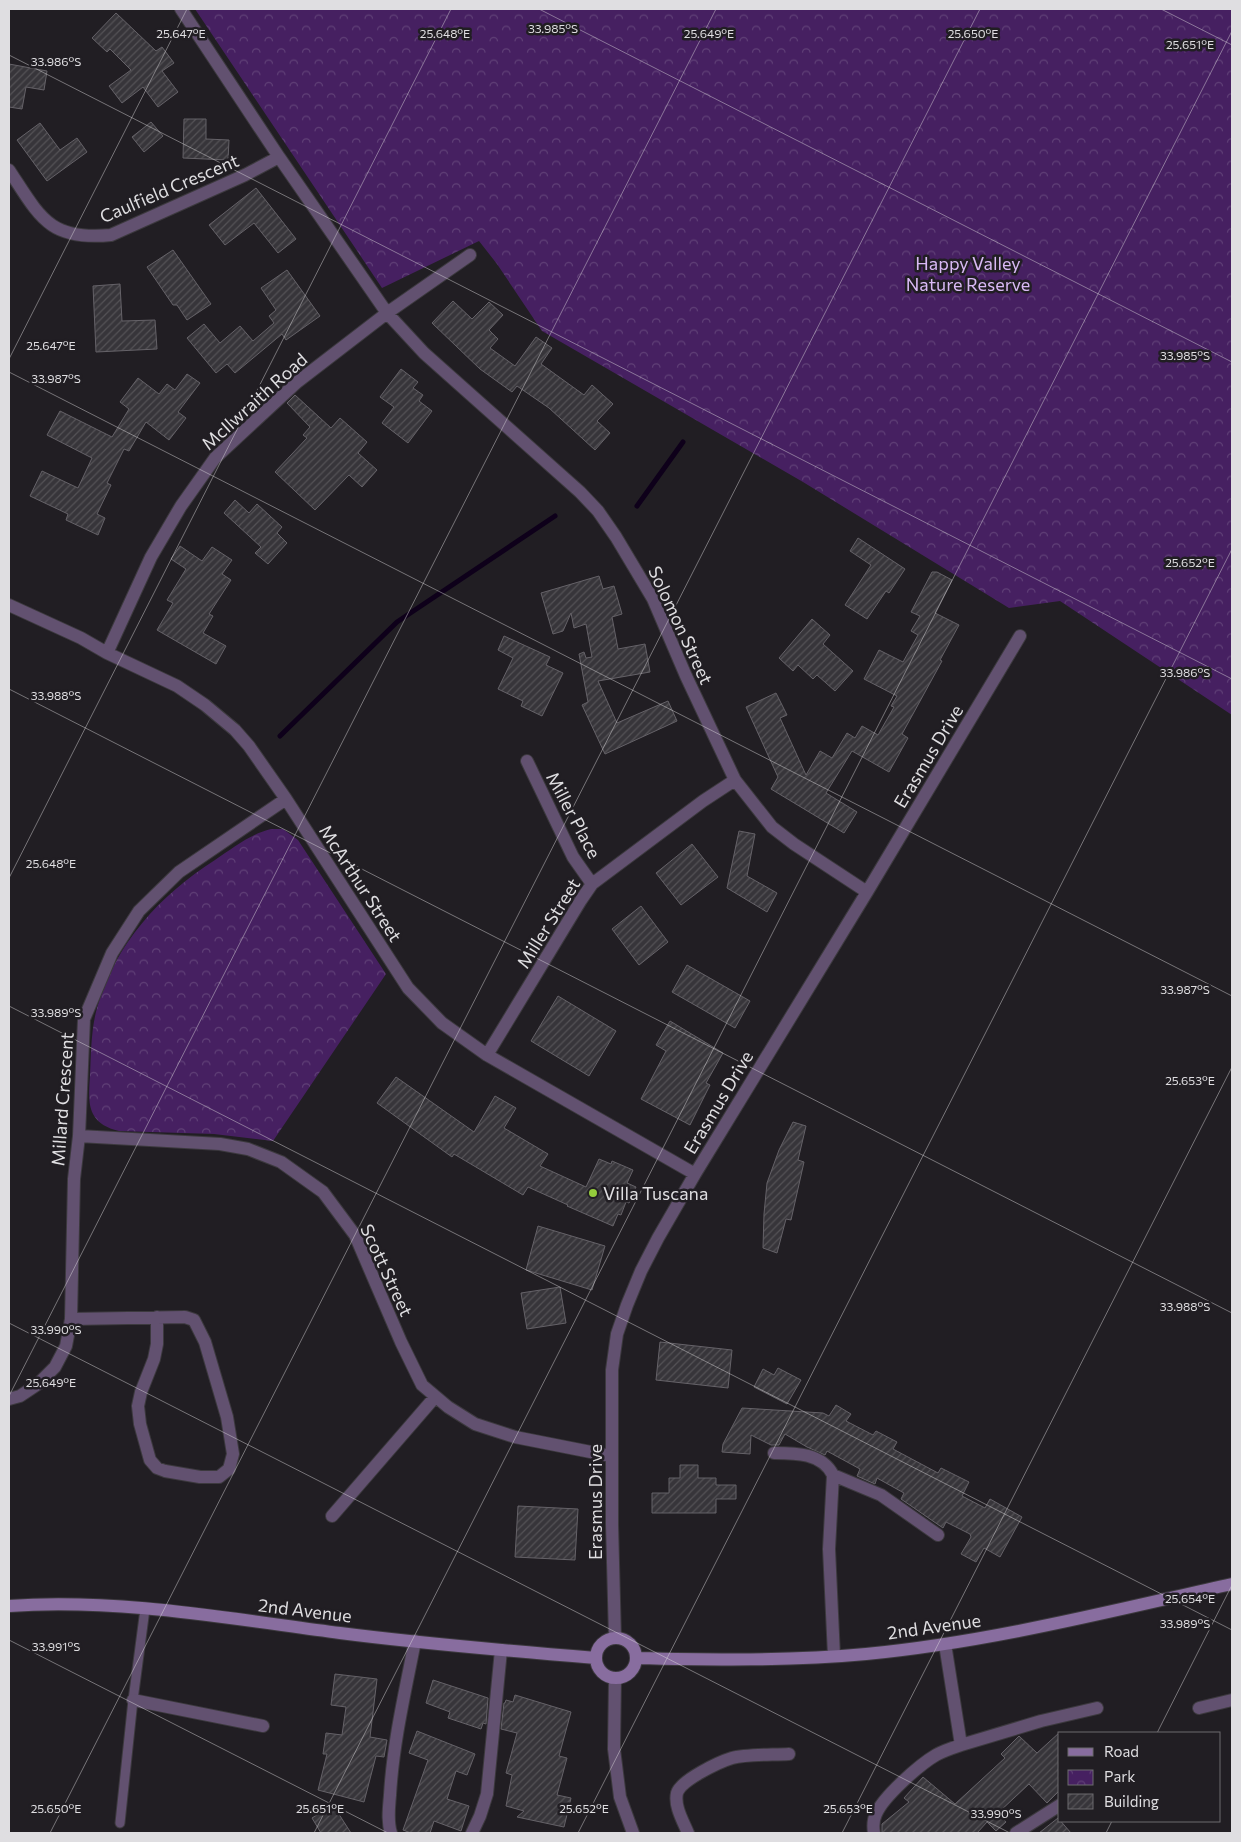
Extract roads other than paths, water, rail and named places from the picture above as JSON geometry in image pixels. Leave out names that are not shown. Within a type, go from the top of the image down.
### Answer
[{"type":"street","points":[[181,9],[279,157],[388,313]]},
{"type":"street","name":"Caulfield Crescent","points":[[9,170],[40,217],[57,229],[74,235],[90,237],[111,236],[245,175],[279,157]]},
{"type":"street","name":"McIlwraith Road","points":[[106,653],[151,557],[181,506],[214,458],[296,383],[470,254]]},
{"type":"street","name":"Solomon Street","points":[[388,313],[424,353],[598,511],[653,599],[686,676],[735,780],[772,827],[794,844],[867,892]]},
{"type":"street","name":"McArthur Street","points":[[9,606],[81,638],[106,653],[177,686],[205,705],[235,730],[249,746],[286,799],[408,988],[442,1023],[487,1055],[695,1174]]},
{"type":"street","name":"Erasmus Drive","points":[[615,1638],[611,1456],[612,1370],[617,1334],[641,1271],[695,1174],[1020,636]]},
{"type":"street","name":"Miller Place","points":[[527,762],[573,857],[592,884]]},
{"type":"street","name":"Miller Street","points":[[487,1055],[592,884],[735,780]]},
{"type":"street","name":"Millard Crescent","points":[[9,1399],[20,1396],[38,1384],[55,1367],[66,1346],[71,1319],[74,1179],[79,1136],[84,1019],[112,953],[139,911],[179,872],[286,799]]},
{"type":"street","name":"Scott Street","points":[[79,1136],[220,1144],[248,1149],[281,1162],[323,1192],[355,1234],[409,1360],[422,1385],[448,1408],[475,1424],[515,1437],[611,1456]]},
{"type":"street","points":[[71,1319],[157,1317],[185,1317],[194,1320],[200,1329],[226,1417],[233,1454],[229,1469],[219,1477],[200,1477],[165,1471],[157,1468],[150,1460],[140,1424],[138,1406],[141,1392],[156,1352],[157,1317]]},
{"type":"street","points":[[332,1516],[436,1397]]},
{"type":"street","points":[[774,1453],[799,1453],[813,1458],[829,1466],[834,1475],[829,1549],[834,1656]]},
{"type":"street","points":[[834,1475],[881,1495],[938,1535]]},
{"type":"street","name":"2nd Avenue","points":[[636,1658],[715,1660],[866,1654],[945,1644],[1022,1631],[1232,1584]]},
{"type":"street","name":"2nd Avenue","points":[[9,1606],[109,1606],[415,1641],[596,1658]]},
{"type":"street","points":[[615,1638],[626,1641],[631,1645],[636,1658],[632,1670],[615,1678],[599,1670],[596,1658],[600,1645],[615,1638]]},
{"type":"street","points":[[391,1833],[388,1825],[390,1786],[397,1734],[415,1641]]},
{"type":"street","points":[[945,1644],[960,1744]]},
{"type":"street","points":[[472,1833],[480,1816],[486,1794],[500,1650]]},
{"type":"street","points":[[615,1678],[614,1750],[620,1797],[633,1833]]},
{"type":"street","points":[[132,1700],[263,1726]]},
{"type":"street","points":[[1199,1708],[1232,1700]]},
{"type":"street","points":[[874,1833],[873,1823],[881,1805],[906,1778],[935,1756],[960,1744],[1041,1721],[1097,1708]]},
{"type":"street","points":[[688,1833],[677,1806],[677,1795],[682,1785],[697,1775],[733,1758],[789,1754]]},
{"type":"street","points":[[1016,1833],[1058,1806]]},
{"type":"lane","points":[[120,1823],[132,1700],[145,1610]]},
{"type":"waterway","points":[[637,506],[683,442]]},
{"type":"waterway","points":[[280,736],[397,622],[555,516]]},
{"type":"place","name":"Villa Tuscana","points":[[593,1193]]},
{"type":"park label","name":"Happy Valley Nature Reserve","points":[[968,273]]}]
